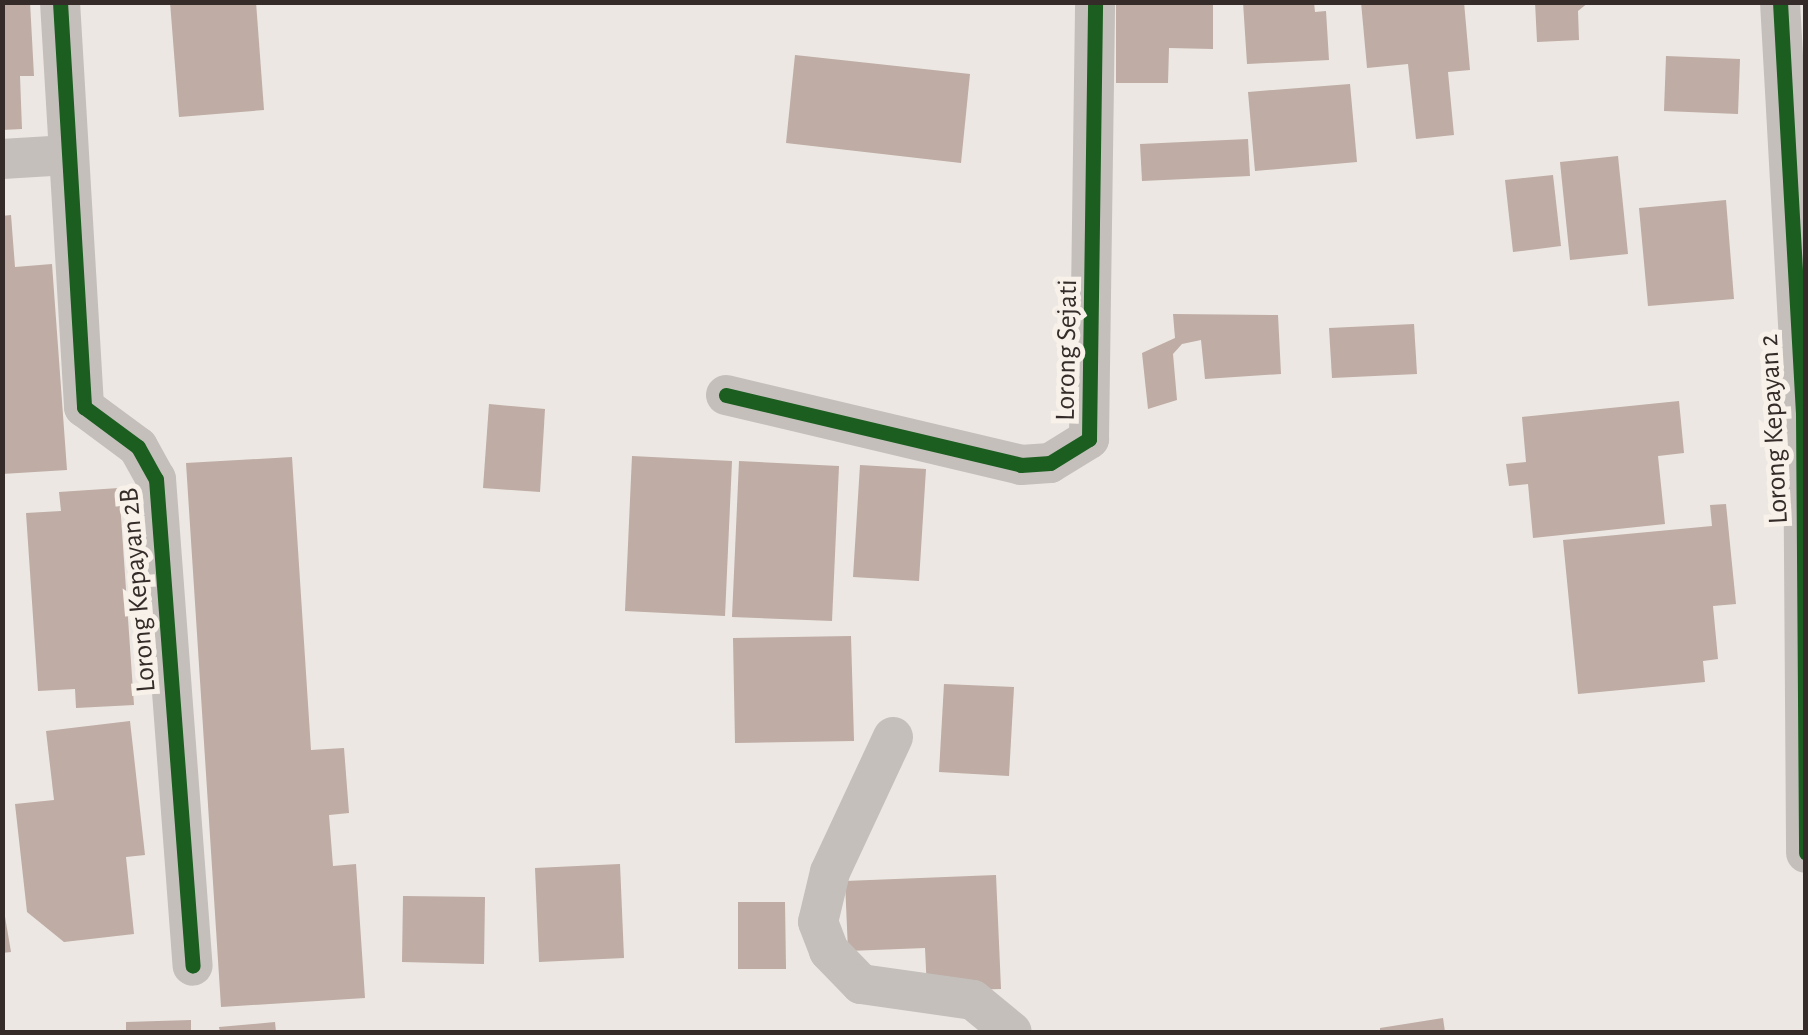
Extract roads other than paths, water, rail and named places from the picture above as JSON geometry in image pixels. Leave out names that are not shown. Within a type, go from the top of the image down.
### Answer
[{"type":"street","name":"Lorong Kepayan 2B","points":[[60,2],[84,407],[138,448],[157,490],[193,966]]},
{"type":"street","name":"Lorong Sejati","points":[[726,395],[1020,465],[1050,463],[1089,439],[1095,2]]},
{"type":"street","name":"Lorong Kepayan 2","points":[[1788,6],[1803,412],[1806,853]]},
{"type":"street","points":[[2,159],[68,156]]},
{"type":"street","points":[[893,737],[830,872],[818,922],[829,950],[846,978],[973,1000],[1012,1032]]}]
